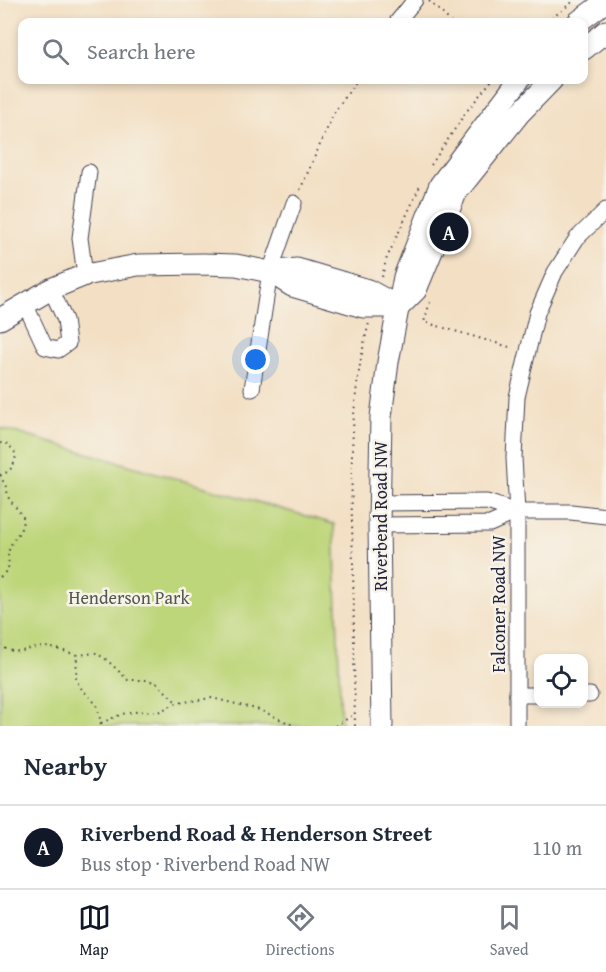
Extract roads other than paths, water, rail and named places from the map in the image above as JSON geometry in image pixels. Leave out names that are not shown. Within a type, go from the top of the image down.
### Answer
[{"type":"main road","points":[[583,18],[606,1]]},
{"type":"main road","points":[[588,46],[606,31]]},
{"type":"main road","name":"Riverbend Road NW","points":[[382,726],[379,525],[381,417],[388,362],[404,277],[440,185],[516,84]]},
{"type":"main road","name":"Riverbend Road NW","points":[[399,307],[416,290],[456,193],[519,114],[548,84]]},
{"type":"main road","points":[[0,319],[51,289],[85,275],[138,265],[236,265],[270,272],[297,269],[368,290],[399,307]]},
{"type":"street","points":[[400,18],[415,0]]},
{"type":"street","points":[[85,275],[80,238],[89,172]]},
{"type":"street","points":[[252,389],[270,272],[294,203]]},
{"type":"street","name":"Falconer Road NW","points":[[517,726],[518,512],[514,458],[518,397],[537,313],[555,272],[577,238],[606,210]]},
{"type":"street","points":[[25,303],[45,347],[58,350],[68,343],[65,320],[51,289]]},
{"type":"street","points":[[379,503],[487,502],[518,512],[571,512],[606,516]]},
{"type":"street","points":[[379,525],[490,524],[518,512]]},
{"type":"street","name":"Falconer Road NW","points":[[517,695],[534,695]]},
{"type":"place","name":"Riverbend Road & Henderson Street","points":[[449,232]]},
{"type":"park label","name":"Henderson Park","points":[[129,597]]}]
